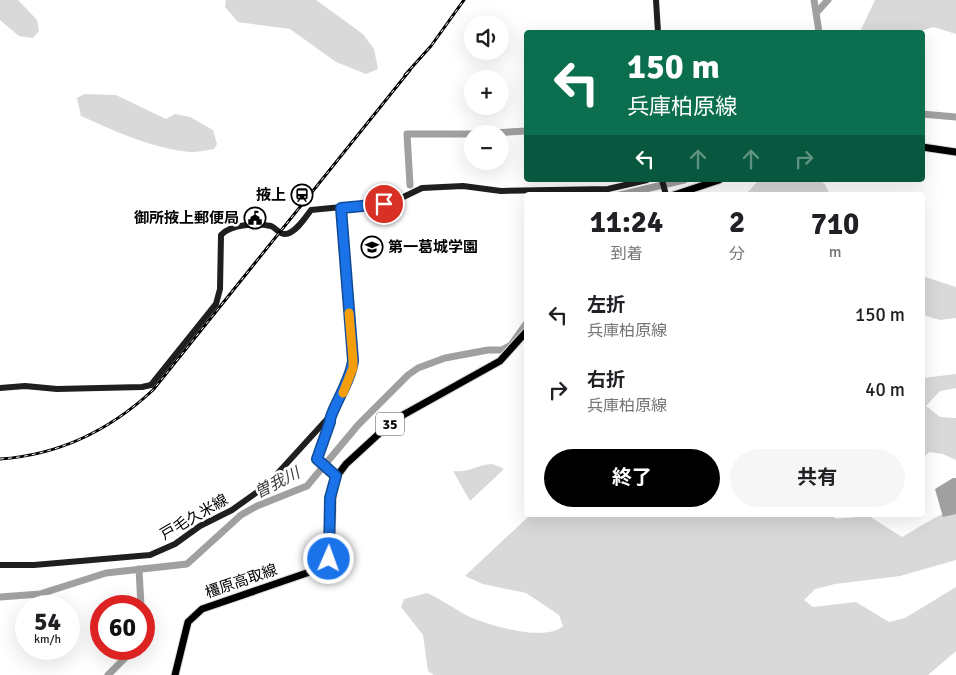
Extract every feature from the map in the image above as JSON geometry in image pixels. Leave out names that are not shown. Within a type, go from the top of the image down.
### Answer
[{"type":"main road","points":[[656,0],[658,30]]},
{"type":"main road","points":[[925,147],[956,152]]},
{"type":"main road","points":[[0,388],[25,386],[50,388],[142,387],[151,385],[216,304],[220,289],[220,246],[223,233],[234,227],[270,226],[283,234],[288,234],[299,226],[311,210],[393,202],[422,188],[463,186],[501,191],[608,190],[639,182]]},
{"type":"main road","points":[[683,192],[713,182]]},
{"type":"main road","name":"戸毛久米線","points":[[0,565],[27,565],[150,555],[164,550],[258,493],[329,417],[339,402],[353,368],[341,208]]},
{"type":"main road","name":"35","points":[[335,474],[383,430],[403,416],[500,361],[524,334]]},
{"type":"main road","points":[[329,417],[330,422],[317,459],[335,474]]},
{"type":"main road","name":"橿原高取線","points":[[175,675],[188,622],[202,609],[330,566],[330,498],[335,474]]},
{"type":"shaded area","points":[[0,0],[18,0],[37,20],[39,31],[33,38],[19,36],[0,20]]},
{"type":"shaded area","points":[[226,0],[316,0],[363,34],[374,49],[378,69],[366,74],[336,62],[290,29],[238,22],[225,7]]},
{"type":"shaded area","points":[[875,0],[956,0],[956,34],[933,27],[923,30],[861,30]]},
{"type":"shaded area","points":[[84,94],[116,95],[166,119],[175,114],[190,117],[213,130],[217,144],[214,149],[191,152],[177,150],[148,143],[107,128],[81,116],[77,98]]},
{"type":"shaded area","points":[[757,182],[822,182],[825,184],[829,192],[748,192]]},
{"type":"shaded area","points":[[925,277],[956,287],[956,318],[940,320],[925,316]]},
{"type":"shaded area","points":[[956,374],[956,388],[940,391],[926,406],[940,417],[956,418],[956,460],[943,454],[929,452],[925,456],[925,378]]},
{"type":"shaded area","points":[[492,464],[503,468],[503,470],[470,501],[453,471],[464,471]]},
{"type":"shaded area","points":[[956,478],[956,514],[943,517],[935,489]]},
{"type":"shaded area","points":[[956,509],[956,560],[900,576],[835,584],[815,589],[804,600],[813,607],[856,602],[889,622],[905,618],[956,587],[956,651],[928,675],[434,675],[428,671],[423,635],[401,607],[404,599],[427,593],[472,618],[505,628],[532,633],[544,633],[555,631],[563,626],[559,615],[526,593],[483,584],[465,576],[528,517],[834,517],[836,519],[871,517],[902,537]]},
{"type":"waterway","points":[[814,0],[819,30]]},
{"type":"waterway","points":[[817,12],[828,0]]},
{"type":"waterway","name":"曽我川","points":[[925,114],[956,117]]},
{"type":"waterway","points":[[509,132],[524,131]]},
{"type":"waterway","points":[[410,185],[407,134],[464,134]]},
{"type":"waterway","name":"曽我川","points":[[633,192],[675,182]]},
{"type":"waterway","name":"曽我川","points":[[0,597],[40,594],[106,573],[187,564],[241,515],[257,506],[307,486],[358,425],[408,375],[418,368],[445,358],[488,350],[502,350],[511,345],[524,327]]},
{"type":"waterway","points":[[139,569],[140,595]]},
{"type":"waterway","points":[[108,675],[123,660]]},
{"type":"railway","points":[[405,75],[431,46],[464,0]]},
{"type":"railway","points":[[0,459],[22,457],[43,452],[82,438],[119,417],[153,390],[410,70]]},
{"type":"slow traffic","points":[[343,393],[353,368],[349,313]]},
{"type":"place","name":"掖上","points":[[302,195]]},
{"type":"place","name":"御所掖上郵便局","points":[[255,218]]},
{"type":"place","name":"第一葛城学園","points":[[372,247]]},
{"type":"route","points":[[329,559],[330,498],[336,476],[317,459],[330,422],[329,417],[339,402],[353,368],[341,208],[356,205],[384,204]]}]
